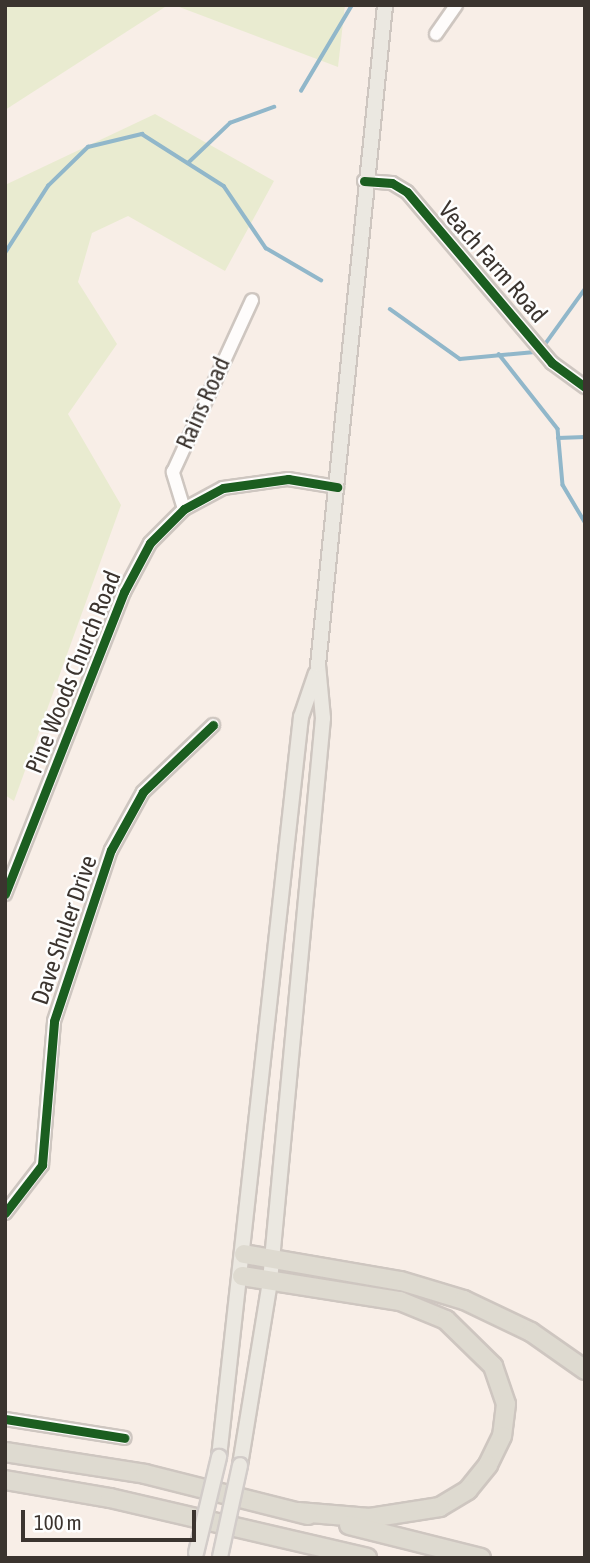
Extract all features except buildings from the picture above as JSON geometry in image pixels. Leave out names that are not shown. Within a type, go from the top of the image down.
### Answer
[{"type":"highway","points":[[244,1254],[401,1280],[464,1300],[531,1332],[585,1370]]},
{"type":"highway","points":[[242,1276],[400,1301],[446,1320],[493,1366],[506,1404],[502,1436],[488,1465],[468,1490],[440,1507],[370,1518],[298,1512]]},
{"type":"highway","points":[[5,1452],[145,1474],[481,1558]]},
{"type":"highway","points":[[5,1480],[367,1558]]},
{"type":"highway","points":[[334,1550],[354,1558]]},
{"type":"main road","points":[[220,1557],[240,1465],[270,1281],[323,718],[318,665],[364,181],[385,5]]},
{"type":"main road","points":[[195,1555],[219,1457],[242,1276],[301,717],[318,665]]},
{"type":"street","points":[[436,34],[456,5]]},
{"type":"street","name":"Veach Farm Road","points":[[364,181],[392,183],[408,192],[552,363],[585,387]]},
{"type":"street","name":"Rains Road","points":[[184,509],[173,472],[251,300]]},
{"type":"street","name":"Pine Woods Church Road","points":[[5,894],[124,592],[150,543],[184,509],[254,480],[337,487]]},
{"type":"street","name":"Dave Shuler Drive","points":[[5,1213],[42,1165],[55,1018],[111,850],[142,792],[213,725]]},
{"type":"street","points":[[5,1419],[125,1438]]},
{"type":"green space","points":[[5,5],[168,5],[5,110]]},
{"type":"green space","points":[[174,5],[345,5],[338,67]]},
{"type":"green space","points":[[155,114],[274,181],[225,271],[128,216],[92,233],[78,282],[117,344],[68,414],[121,505],[14,801],[5,795],[5,185]]},
{"type":"waterway","points":[[301,91],[352,5]]},
{"type":"waterway","points":[[188,163],[230,123],[274,107]]},
{"type":"waterway","points":[[5,253],[48,186],[88,147],[142,134],[224,186],[266,248],[321,280]]},
{"type":"waterway","points":[[546,343],[585,289]]},
{"type":"waterway","points":[[390,309],[460,359],[535,352]]},
{"type":"waterway","points":[[499,354],[558,429],[563,485],[585,522]]},
{"type":"waterway","points":[[558,438],[585,437]]},
{"type":"cycle path","points":[[364,181],[392,183],[407,192],[552,363],[585,387]]},
{"type":"cycle path","points":[[5,894],[124,592],[150,543],[184,509],[223,488],[288,479],[337,487]]},
{"type":"cycle path","points":[[5,1213],[42,1165],[54,1021],[111,850],[143,792],[213,725]]},
{"type":"cycle path","points":[[5,1419],[125,1438]]}]
